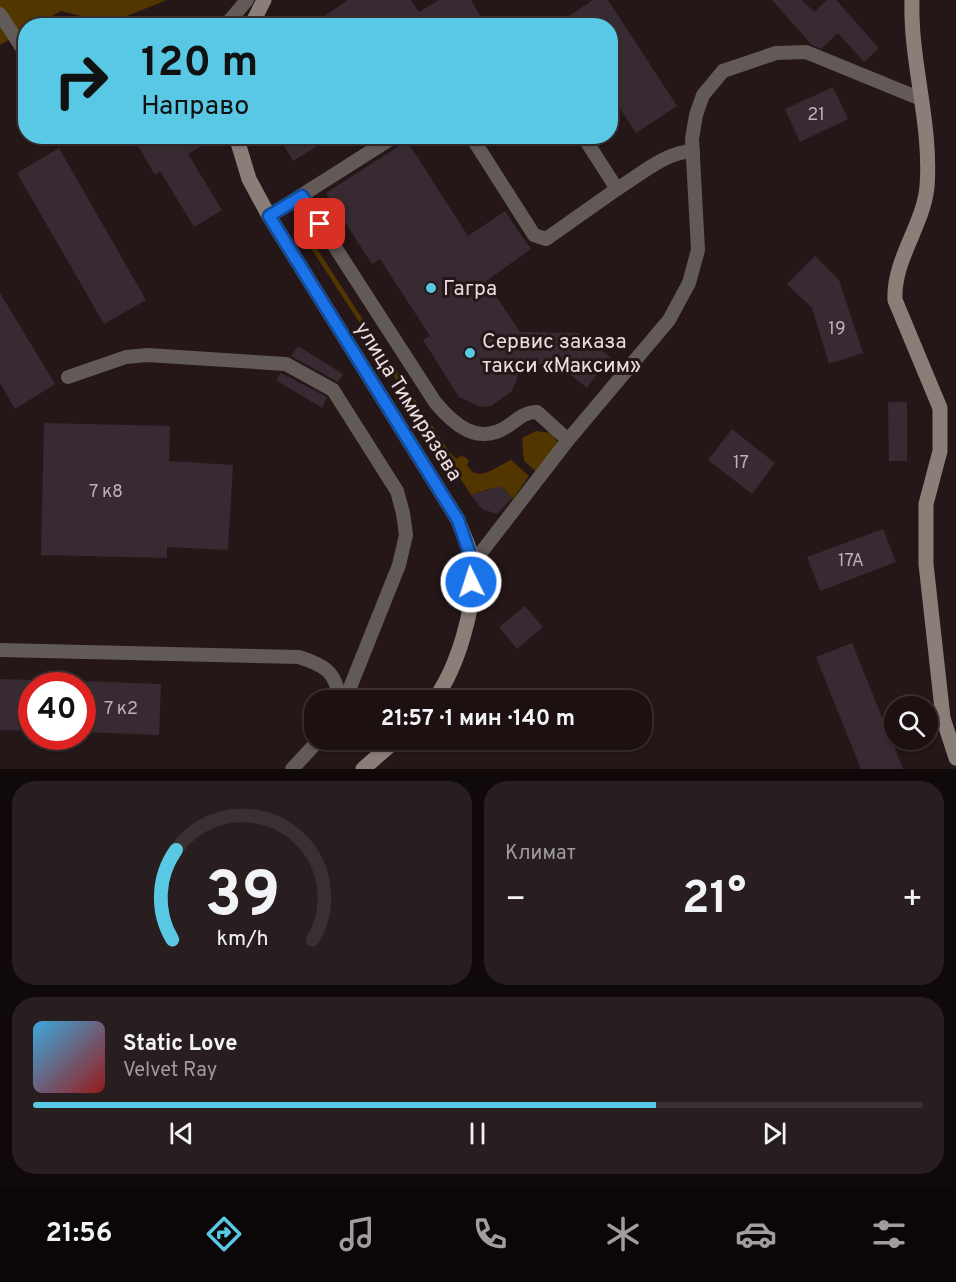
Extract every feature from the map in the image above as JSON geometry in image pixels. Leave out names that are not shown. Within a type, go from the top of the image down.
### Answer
[{"type":"street","points":[[255,18],[264,0]]},
{"type":"street","points":[[912,0],[911,24],[928,152],[927,187],[922,214],[894,288],[895,300],[940,408],[940,451],[926,504],[926,564],[943,718],[956,758]]},
{"type":"street","name":"улица Тимирязева","points":[[238,144],[249,180],[269,216],[458,520],[473,563],[463,637],[452,672],[440,690]]},
{"type":"street","points":[[363,769],[385,750]]},
{"type":"lane","points":[[232,18],[247,0]]},
{"type":"lane","points":[[0,14],[18,42]]},
{"type":"lane","points":[[473,563],[568,440],[669,320],[689,284],[698,250],[693,151],[696,115],[703,95],[723,71],[776,53],[806,52],[921,99]]},
{"type":"lane","points":[[269,216],[383,144]]},
{"type":"lane","points":[[476,144],[534,235],[546,239],[667,157],[681,151],[693,151]]},
{"type":"lane","points":[[588,144],[617,189]]},
{"type":"lane","points":[[302,196],[448,419],[460,429],[488,434],[501,431],[528,412],[537,412],[568,440]]},
{"type":"lane","points":[[68,377],[126,357],[147,355],[286,364],[333,390],[397,491],[406,535],[399,566],[349,690]]},
{"type":"lane","points":[[0,650],[299,657],[324,665],[338,690]]},
{"type":"lane","points":[[292,769],[310,750]]},
{"type":"shaded area","points":[[0,0],[167,0],[122,18],[89,18],[61,11],[48,18],[18,18],[18,35],[0,45]]},
{"type":"shaded area","points":[[302,226],[450,453],[457,459],[461,455],[469,460],[467,465],[471,471],[477,473],[488,472],[511,460],[529,476],[513,499],[504,489],[494,494],[492,488],[471,495],[300,231]]},
{"type":"shaded area","points":[[536,431],[552,433],[557,442],[557,447],[538,473],[524,461],[522,438]]},
{"type":"building","points":[[348,0],[411,0],[419,12],[439,0],[471,0],[481,18],[322,18]]},
{"type":"building","points":[[593,0],[608,0],[677,106],[636,133],[618,105],[618,18],[566,18]]},
{"type":"building","points":[[772,0],[802,0],[814,12],[827,0],[836,0],[879,48],[864,62],[838,33],[821,49],[812,45]]},
{"type":"building","points":[[833,87],[848,119],[800,142],[785,109]]},
{"type":"building","points":[[137,144],[205,144],[188,154],[222,210],[194,227],[160,171],[155,175]]},
{"type":"building","points":[[283,144],[320,144],[293,161]]},
{"type":"building","points":[[402,144],[409,144],[468,236],[505,211],[531,249],[486,281],[520,332],[579,333],[610,357],[587,388],[556,363],[519,367],[517,380],[511,392],[491,406],[480,407],[459,397],[423,340],[430,336],[380,259],[372,264],[326,193]]},
{"type":"building","points":[[59,148],[146,300],[104,324],[17,173]]},
{"type":"building","points":[[815,256],[839,280],[863,353],[829,364],[812,308],[787,284]]},
{"type":"building","points":[[0,293],[55,384],[15,409],[0,383]]},
{"type":"building","points":[[298,346],[343,374],[338,382],[291,356]]},
{"type":"building","points":[[281,373],[327,397],[322,408],[276,380]]},
{"type":"building","points":[[888,402],[907,402],[907,461],[889,461]]},
{"type":"building","points":[[44,423],[170,426],[169,461],[233,465],[228,550],[167,547],[167,558],[41,555]]},
{"type":"building","points":[[732,429],[775,463],[752,494],[708,460]]},
{"type":"building","points":[[501,486],[512,498],[497,514],[482,509],[471,495]]},
{"type":"building","points":[[883,529],[896,562],[820,591],[807,557]]},
{"type":"building","points":[[525,606],[543,627],[517,649],[499,627]]},
{"type":"building","points":[[852,643],[884,722],[884,750],[895,750],[903,769],[861,769],[816,657]]},
{"type":"building","points":[[0,679],[18,680],[18,731],[0,730]]},
{"type":"building","points":[[96,682],[161,684],[159,735],[96,733]]},
{"type":"place","name":"Гагра","points":[[431,288]]},
{"type":"place","name":"Сервис заказа такси «Максим»","points":[[470,353]]},
{"type":"route","points":[[320,224],[302,196],[269,216],[458,520],[473,563],[471,582]]}]
